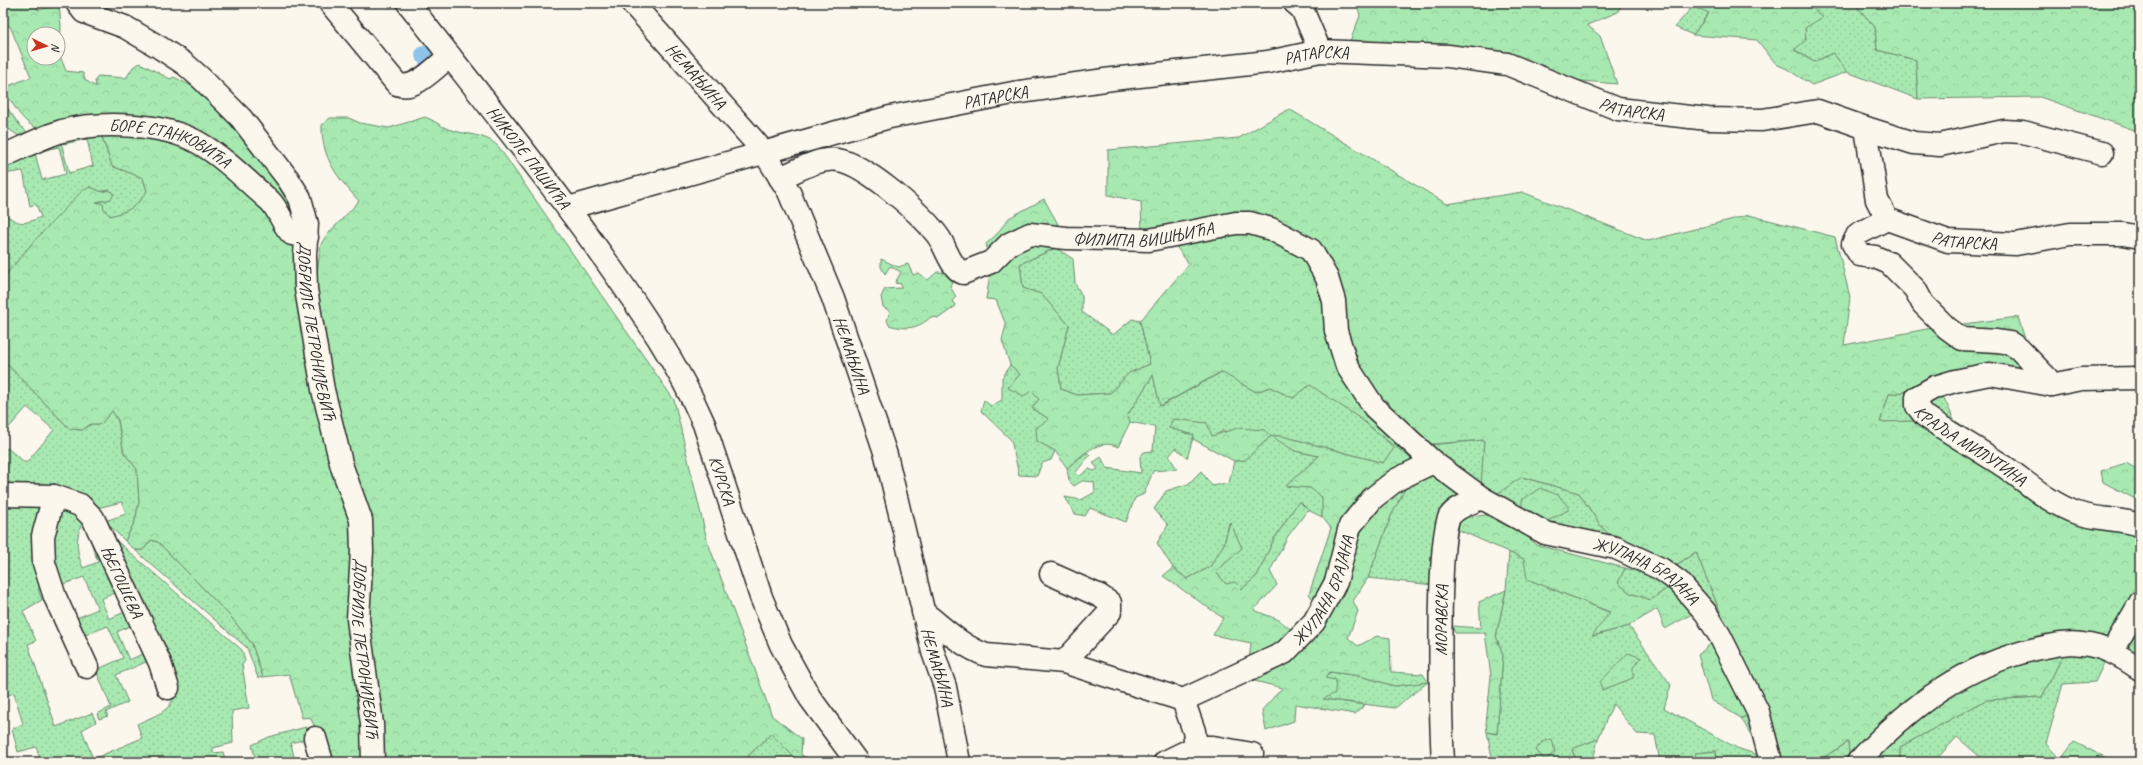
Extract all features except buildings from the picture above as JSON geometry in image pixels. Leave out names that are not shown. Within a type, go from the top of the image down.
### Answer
[{"type":"street","name":"ДОБРИЛЕ ПЕТРОНИЈЕВИЋ","points":[[77,3],[84,12],[125,27],[185,64],[231,106],[288,179],[300,198],[307,224],[305,255],[306,289],[323,390],[342,467],[361,520],[362,551],[358,619],[372,724],[373,762]]},
{"type":"street","points":[[330,3],[397,84],[401,86],[414,84],[450,56]]},
{"type":"street","name":"НИКОЛЕ ПАШИЋА","points":[[408,3],[568,208],[764,152]]},
{"type":"street","name":"НЕМАЊИНА","points":[[632,3],[764,152],[789,192],[833,298],[869,401],[886,456],[923,612],[945,687],[959,762]]},
{"type":"street","points":[[1295,3],[1302,10],[1320,51]]},
{"type":"street","name":"РАТАРСКА","points":[[764,152],[890,117],[1013,93],[1112,79],[1268,62],[1320,51],[1448,56],[1507,64],[1618,109],[1708,119],[1762,120],[1818,111],[1914,143],[1940,145],[2004,131],[2023,132],[2102,153]]},
{"type":"street","name":"БОРЕ СТАНКОВИЋА","points":[[3,156],[61,132],[86,127],[151,128],[167,132],[199,143],[216,155],[272,203],[292,234],[307,237]]},
{"type":"street","points":[[1866,128],[1877,200],[1887,219],[1858,234],[1853,244],[1860,255],[1875,256],[1889,263],[1915,289],[1923,304],[1947,328],[1962,339],[2010,343],[2019,348],[2047,378],[2051,385]]},
{"type":"street","name":"ФИЛИПА ВИШЊИЋА","points":[[780,178],[818,162],[831,160],[838,160],[869,173],[924,219],[939,238],[956,268],[963,273],[991,262],[1009,244],[1030,234],[1066,238],[1149,240],[1236,223],[1250,223],[1272,229],[1311,250],[1328,278],[1334,302],[1336,331],[1347,366],[1374,407],[1433,462]]},
{"type":"street","name":"КУРСКА","points":[[568,208],[645,316],[682,378],[704,424],[761,597],[781,645],[807,693],[857,762]]},
{"type":"street","name":"РАТАРСКА","points":[[1887,219],[1948,241],[2016,244],[2070,234],[2123,234],[2140,237]]},
{"type":"street","name":"КРАЉА МИЛУТИНА","points":[[2140,378],[2081,379],[2051,385],[2002,375],[1976,375],[1927,391],[1917,397],[1917,406],[1925,416],[2004,467],[2053,501],[2076,513],[2101,519],[2127,520],[2140,525]]},
{"type":"street","name":"ЖУПАНА БРАЈАНА","points":[[1183,700],[1284,653],[1314,622],[1336,582],[1350,526],[1373,498],[1390,484],[1433,462],[1482,498],[1545,532],[1616,548],[1661,569],[1679,582],[1706,613],[1720,636],[1758,712],[1771,762]]},
{"type":"street","name":"ЊЕГОШЕВА","points":[[3,495],[54,496],[80,505],[93,518],[160,663],[168,688]]},
{"type":"street","points":[[54,496],[43,536],[44,563],[55,597],[87,667]]},
{"type":"street","name":"МОРАВСКА","points":[[1443,762],[1441,723],[1443,552],[1447,522],[1450,515],[1457,509],[1482,498]]},
{"type":"street","points":[[1050,574],[1100,596],[1110,603],[1110,612],[1064,662]]},
{"type":"street","points":[[2113,652],[2140,602]]},
{"type":"street","points":[[923,612],[954,638],[974,651],[986,655],[1064,662],[1183,700],[1194,731],[1196,747]]},
{"type":"street","points":[[1858,762],[1904,715],[1930,696],[1985,664],[2023,652],[2069,642],[2084,644],[2113,652],[2140,669]]},
{"type":"street","points":[[314,738],[322,762]]},
{"type":"street","points":[[1165,762],[1196,747],[1214,748],[1252,754]]},
{"type":"green space","points":[[3,3],[36,3],[38,10],[59,5],[61,26],[26,26],[26,65],[10,26],[3,26]]},
{"type":"green space","points":[[1357,3],[1622,3],[1618,12],[1587,25],[1600,36],[1617,84],[1548,78],[1348,46],[1360,16]]},
{"type":"green space","points":[[1695,3],[1812,3],[1810,6],[1823,17],[1805,28],[1806,40],[1794,50],[1814,62],[1833,53],[1847,72],[1812,85],[1787,69],[1776,64],[1757,40],[1693,35],[1709,13],[1693,6]]},
{"type":"green space","points":[[1812,3],[1854,3],[1875,27],[1877,50],[1916,60],[1918,99],[1847,72],[1833,53],[1814,62],[1794,49],[1806,40],[1805,28]]},
{"type":"green space","points":[[1854,3],[2140,3],[2140,132],[2040,97],[1918,99],[1916,60],[1877,50],[1875,27]]},
{"type":"green space","points":[[1693,6],[1709,12],[1693,35],[1675,27]]},
{"type":"green space","points":[[140,63],[170,79],[174,77],[203,92],[282,180],[302,228],[196,137],[39,129],[33,126],[18,112],[3,88],[31,77],[26,66],[64,66],[66,71],[83,73],[85,80],[96,87],[95,81],[98,76],[126,78],[133,67]]},
{"type":"green space","points":[[3,102],[18,123],[33,139],[27,142],[3,125]]},
{"type":"green space","points":[[1289,109],[1447,204],[1522,192],[1648,241],[1749,215],[1835,237],[1850,297],[1844,345],[1932,328],[2018,317],[2036,373],[1889,394],[1880,422],[1954,420],[2045,482],[2075,516],[2140,524],[2140,652],[2136,655],[2072,637],[2042,697],[1986,700],[1900,747],[1900,762],[1850,762],[1848,742],[1816,762],[1765,762],[1768,710],[1741,718],[1711,700],[1698,655],[1727,629],[1696,552],[1673,567],[1619,545],[1601,526],[1579,493],[1522,477],[1494,496],[1481,487],[1484,440],[1396,447],[1418,464],[1391,516],[1368,578],[1353,601],[1358,611],[1348,638],[1358,646],[1377,636],[1390,638],[1391,672],[1423,674],[1428,682],[1395,686],[1360,676],[1330,672],[1325,678],[1336,680],[1335,693],[1323,699],[1365,705],[1355,714],[1295,704],[1294,721],[1266,731],[1262,710],[1282,688],[1247,679],[1251,643],[1213,635],[1223,618],[1163,576],[1173,568],[1187,579],[1210,567],[1224,544],[1230,522],[1242,548],[1216,572],[1226,584],[1235,582],[1242,589],[1257,576],[1274,539],[1299,501],[1308,510],[1288,536],[1270,571],[1277,585],[1254,610],[1279,620],[1294,632],[1317,605],[1309,594],[1331,528],[1322,517],[1322,497],[1310,488],[1286,486],[1319,456],[1295,451],[1271,436],[1282,436],[1383,463],[1395,447],[1361,419],[1310,385],[1293,398],[1270,387],[1256,392],[1221,372],[1160,406],[1153,375],[1127,416],[1130,422],[1118,447],[1104,444],[1097,446],[1084,453],[1067,468],[1055,451],[1037,441],[1036,428],[1049,419],[1032,408],[1039,399],[1031,391],[1024,396],[1008,388],[1020,374],[1010,365],[1002,340],[1006,325],[996,300],[986,299],[991,268],[986,244],[996,235],[1009,218],[1044,199],[1068,242],[1020,264],[1023,288],[1041,294],[1069,325],[1058,368],[1061,389],[1077,395],[1110,393],[1129,373],[1150,364],[1140,321],[1189,264],[1163,229],[1142,232],[1141,202],[1108,195],[1108,150],[1239,138]]},
{"type":"green space","points":[[425,117],[448,129],[481,136],[498,146],[674,400],[707,540],[772,716],[802,739],[801,755],[815,762],[799,762],[771,734],[748,756],[754,762],[382,762],[348,459],[318,315],[317,273],[321,244],[326,236],[359,201],[332,167],[324,148],[322,125],[330,118],[349,118],[360,123],[389,128]]},
{"type":"green space","points":[[100,131],[112,166],[143,178],[147,191],[132,208],[110,216],[94,203],[111,199],[112,192],[109,190],[102,192],[90,187],[35,240],[3,278],[3,213],[17,222],[25,222],[41,217],[36,204],[30,206],[23,171],[3,174],[3,163],[34,149],[42,180],[66,174],[59,147],[39,151],[60,138],[69,173],[93,166],[87,139],[64,144],[63,137]]},
{"type":"green space","points":[[100,131],[171,137],[226,169],[295,240],[341,498],[351,524],[364,762],[331,762],[310,717],[302,718],[289,674],[263,677],[252,644],[232,618],[158,542],[151,540],[143,550],[135,550],[125,541],[135,521],[139,502],[137,469],[124,453],[118,420],[112,411],[101,424],[91,424],[82,430],[70,429],[3,360],[3,278],[35,240],[82,191],[90,187],[102,192],[109,190],[114,194],[111,199],[96,202],[103,204],[104,209],[110,216],[132,208],[147,191],[143,178],[112,166]]},
{"type":"green space","points":[[1056,248],[1073,259],[1075,283],[1082,296],[1082,312],[1113,335],[1132,319],[1140,321],[1150,364],[1129,373],[1110,393],[1077,395],[1061,389],[1058,368],[1069,325],[1041,294],[1023,288],[1020,264]]},
{"type":"green space","points":[[881,259],[898,267],[908,264],[913,275],[918,273],[928,280],[937,272],[956,273],[950,286],[956,297],[952,301],[956,306],[939,318],[931,317],[916,326],[901,328],[889,325],[887,320],[890,311],[883,307],[881,297],[885,289],[901,288],[901,284],[895,283],[901,272],[890,266],[885,274],[881,267]]},
{"type":"green space","points":[[3,360],[70,429],[82,430],[91,424],[101,424],[112,410],[118,421],[124,453],[137,469],[139,502],[135,521],[125,541],[105,521],[126,514],[122,502],[97,508],[3,488],[3,453],[7,448],[26,463],[54,430],[27,407],[5,432],[3,431]]},
{"type":"green space","points":[[1010,365],[1020,374],[1008,387],[1031,391],[1039,399],[1032,408],[1049,419],[1037,441],[1055,451],[1051,460],[1042,463],[1037,476],[1019,475],[1011,440],[981,411],[984,400],[991,406],[1002,400],[1002,378]]},
{"type":"green space","points":[[1222,372],[1256,392],[1270,387],[1293,398],[1310,384],[1361,419],[1395,448],[1484,440],[1494,496],[1521,477],[1579,493],[1601,526],[1619,545],[1522,516],[1489,502],[1440,522],[1433,585],[1368,578],[1391,516],[1417,464],[1383,463],[1282,436],[1272,436],[1295,451],[1319,456],[1286,486],[1311,488],[1323,498],[1322,517],[1308,510],[1299,502],[1274,539],[1257,576],[1242,589],[1226,584],[1216,572],[1242,548],[1229,523],[1224,544],[1210,567],[1187,579],[1173,568],[1157,543],[1168,525],[1154,509],[1166,491],[1188,484],[1201,471],[1212,486],[1229,483],[1234,461],[1245,460],[1271,436],[1223,431],[1212,437],[1173,419],[1169,428],[1194,435],[1187,458],[1176,448],[1169,456],[1177,469],[1153,471],[1144,494],[1135,498],[1126,522],[1090,508],[1085,516],[1075,514],[1065,497],[1081,500],[1095,492],[1094,482],[1082,481],[1074,486],[1069,481],[1067,468],[1087,452],[1090,455],[1076,472],[1080,476],[1089,469],[1094,471],[1098,469],[1093,463],[1101,457],[1107,468],[1141,473],[1140,457],[1144,452],[1153,451],[1155,427],[1130,422],[1127,416],[1153,375],[1161,406]]},
{"type":"green space","points":[[1939,387],[1954,420],[1880,422],[1889,394]]},
{"type":"green space","points":[[1173,419],[1207,423],[1212,436],[1238,428],[1264,430],[1271,436],[1245,460],[1234,461],[1193,439],[1194,435],[1169,428]]},
{"type":"green space","points":[[2126,463],[2140,471],[2139,501],[2103,482],[2101,471]]},
{"type":"green space","points":[[1540,488],[1558,495],[1570,509],[1540,525],[1522,516],[1522,500]]},
{"type":"green space","points":[[3,498],[41,498],[39,592],[42,600],[23,611],[36,641],[28,644],[56,727],[92,713],[96,722],[82,730],[93,759],[142,738],[137,724],[163,711],[172,702],[174,696],[174,688],[102,528],[242,650],[245,661],[242,665],[249,708],[232,711],[233,743],[213,748],[213,753],[223,752],[226,762],[41,762],[36,747],[18,752],[12,729],[23,724],[14,693],[3,697]]},
{"type":"green space","points":[[66,505],[83,521],[80,527],[77,544],[83,568],[98,562],[90,539],[92,537],[119,591],[101,599],[109,619],[127,611],[134,624],[117,632],[129,660],[149,651],[153,659],[116,675],[128,702],[106,712],[108,716],[99,719],[97,714],[111,707],[96,670],[123,658],[108,626],[80,637],[72,620],[98,609],[84,577],[61,585],[49,568],[54,517]]},
{"type":"green space","points":[[1486,515],[1524,534],[1537,545],[1625,568],[1618,583],[1630,593],[1651,600],[1669,587],[1692,614],[1665,629],[1657,609],[1629,626],[1592,636],[1610,612],[1527,579],[1524,559],[1452,527],[1468,517]]},
{"type":"green space","points":[[151,540],[158,542],[232,618],[252,644],[263,677],[258,678],[247,648],[135,550],[143,550]]},
{"type":"green space","points":[[1509,552],[1524,559],[1528,579],[1611,613],[1593,636],[1629,626],[1671,685],[1664,708],[1737,748],[1764,757],[1741,718],[1768,710],[1765,762],[1717,762],[1716,751],[1695,753],[1694,762],[1660,762],[1655,735],[1637,734],[1613,704],[1598,739],[1572,750],[1576,760],[1593,760],[1593,762],[1493,762],[1487,732],[1497,734],[1503,655],[1496,636],[1506,590]]},
{"type":"green space","points":[[1696,552],[1727,629],[1673,567]]},
{"type":"green space","points":[[1625,568],[1655,577],[1669,587],[1651,600],[1630,593],[1618,583]]},
{"type":"green space","points":[[1506,590],[1496,636],[1503,655],[1497,734],[1487,732],[1486,724],[1491,676],[1485,633],[1455,633],[1452,626],[1481,628],[1479,602]]},
{"type":"green space","points":[[2072,637],[2113,644],[2095,682],[2063,684],[2046,744],[2061,760],[2059,762],[1986,762],[1957,737],[1934,762],[1900,762],[1900,747],[1986,700],[2042,697]]},
{"type":"green space","points":[[1628,653],[1642,658],[1633,667],[1633,678],[1602,690],[1600,682]]},
{"type":"green space","points":[[1330,672],[1360,676],[1395,686],[1428,682],[1395,708],[1322,699],[1324,678]]},
{"type":"green space","points":[[306,727],[309,738],[291,743],[295,762],[256,762],[252,745],[269,737]]},
{"type":"green space","points":[[771,734],[799,762],[754,762],[748,756]]},
{"type":"green space","points":[[1552,739],[1555,752],[1545,760],[1536,750],[1542,742]]},
{"type":"green space","points":[[1598,739],[1593,760],[1576,760],[1572,749]]},
{"type":"green space","points":[[1848,742],[1850,762],[1816,762]]},
{"type":"green space","points":[[2074,742],[2115,762],[2059,762]]},
{"type":"green space","points":[[1716,751],[1717,762],[1694,762],[1695,753]]},
{"type":"waterway","points":[[424,55],[428,60]]}]
